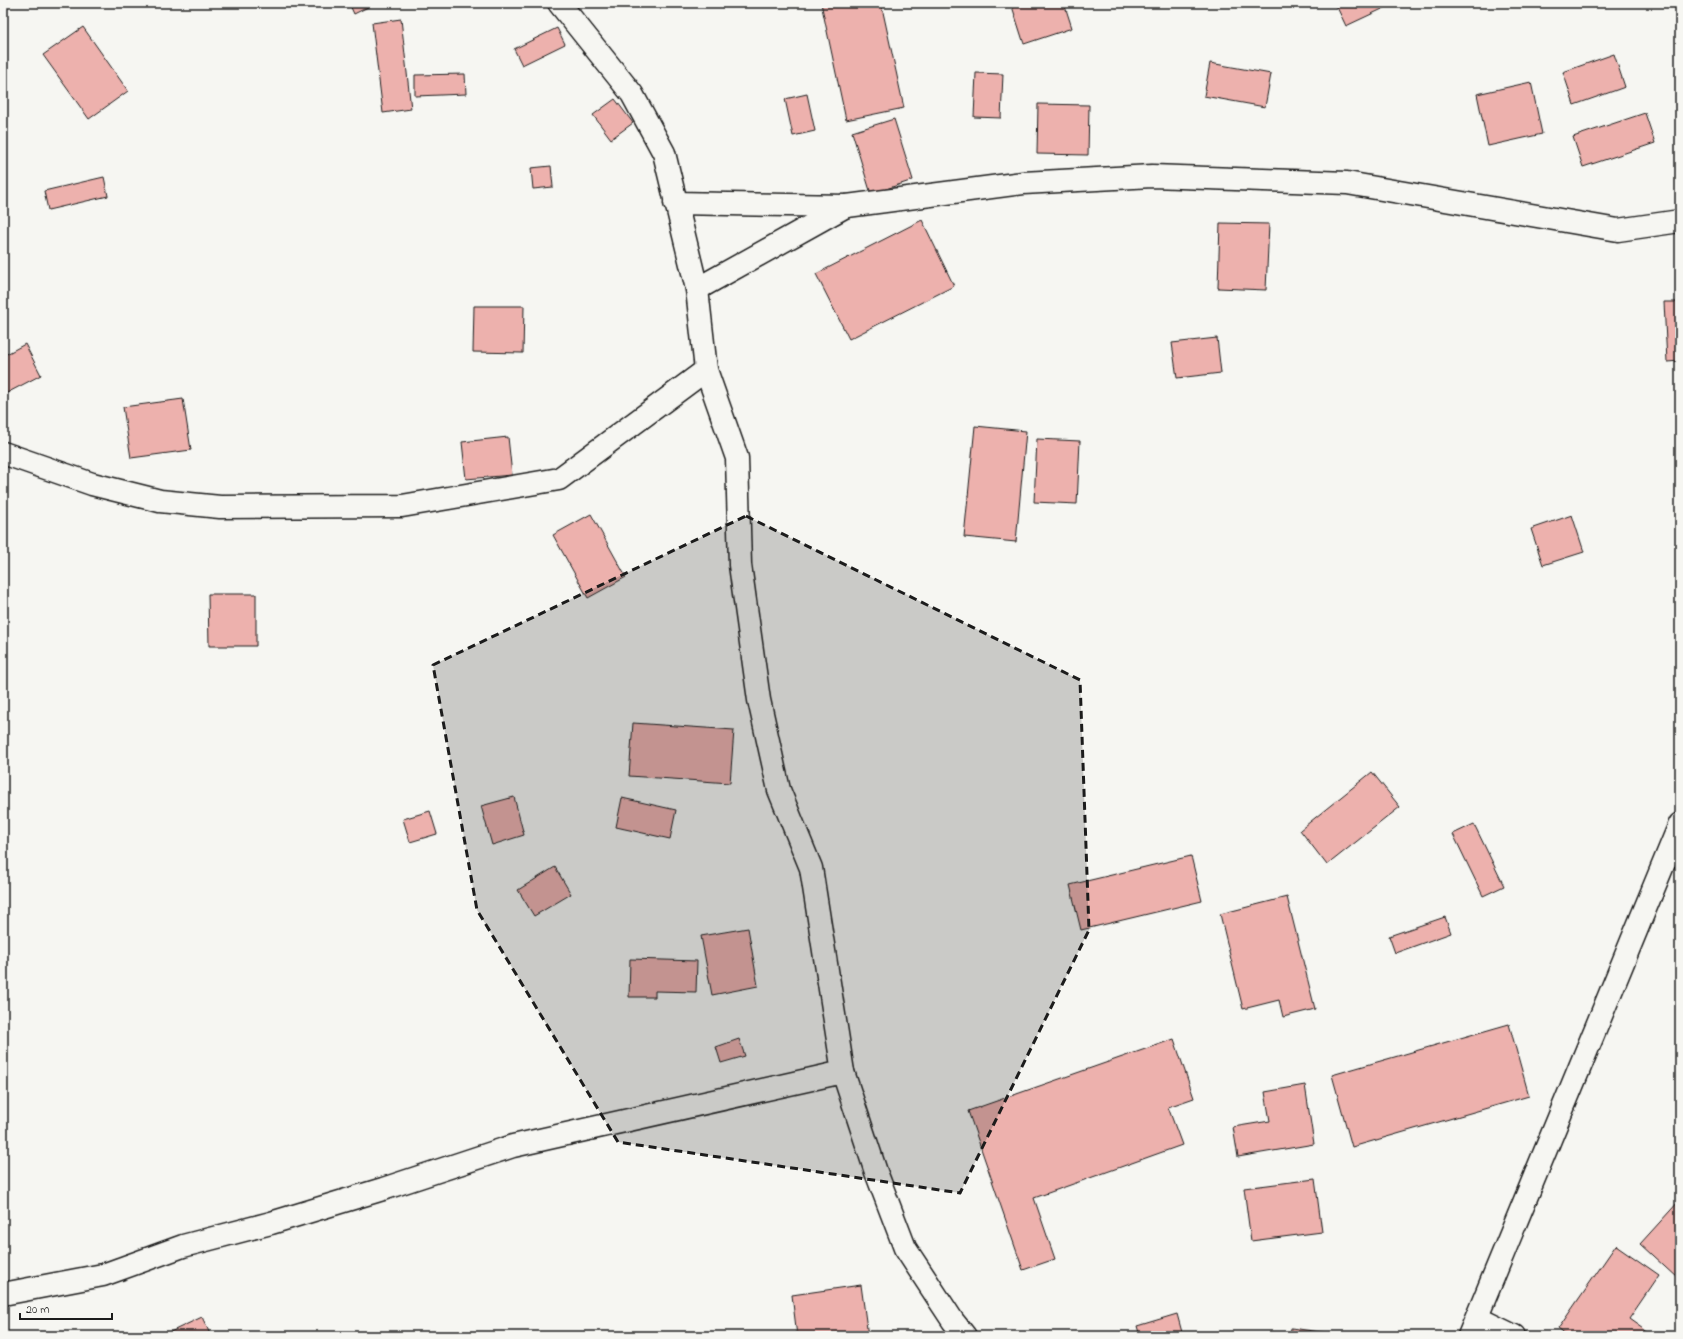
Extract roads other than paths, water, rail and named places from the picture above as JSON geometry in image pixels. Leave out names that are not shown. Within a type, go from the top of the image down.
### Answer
[{"type":"street","points":[[559,3],[632,94],[664,153],[697,289],[706,370],[737,458],[740,565],[759,700],[779,790],[811,868],[844,1072],[876,1172],[905,1248],[952,1321],[965,1336]]},
{"type":"street","points":[[676,203],[847,206],[1022,183],[1152,176],[1347,183],[1618,230],[1680,221]]},
{"type":"street","points":[[697,289],[847,206]]},
{"type":"street","points":[[3,453],[92,484],[160,501],[220,507],[402,506],[559,479],[706,370]]},
{"type":"street","points":[[1514,1336],[1473,1327],[1680,824]]},
{"type":"street","points":[[3,1294],[103,1275],[183,1246],[271,1223],[382,1189],[513,1146],[844,1072]]}]
